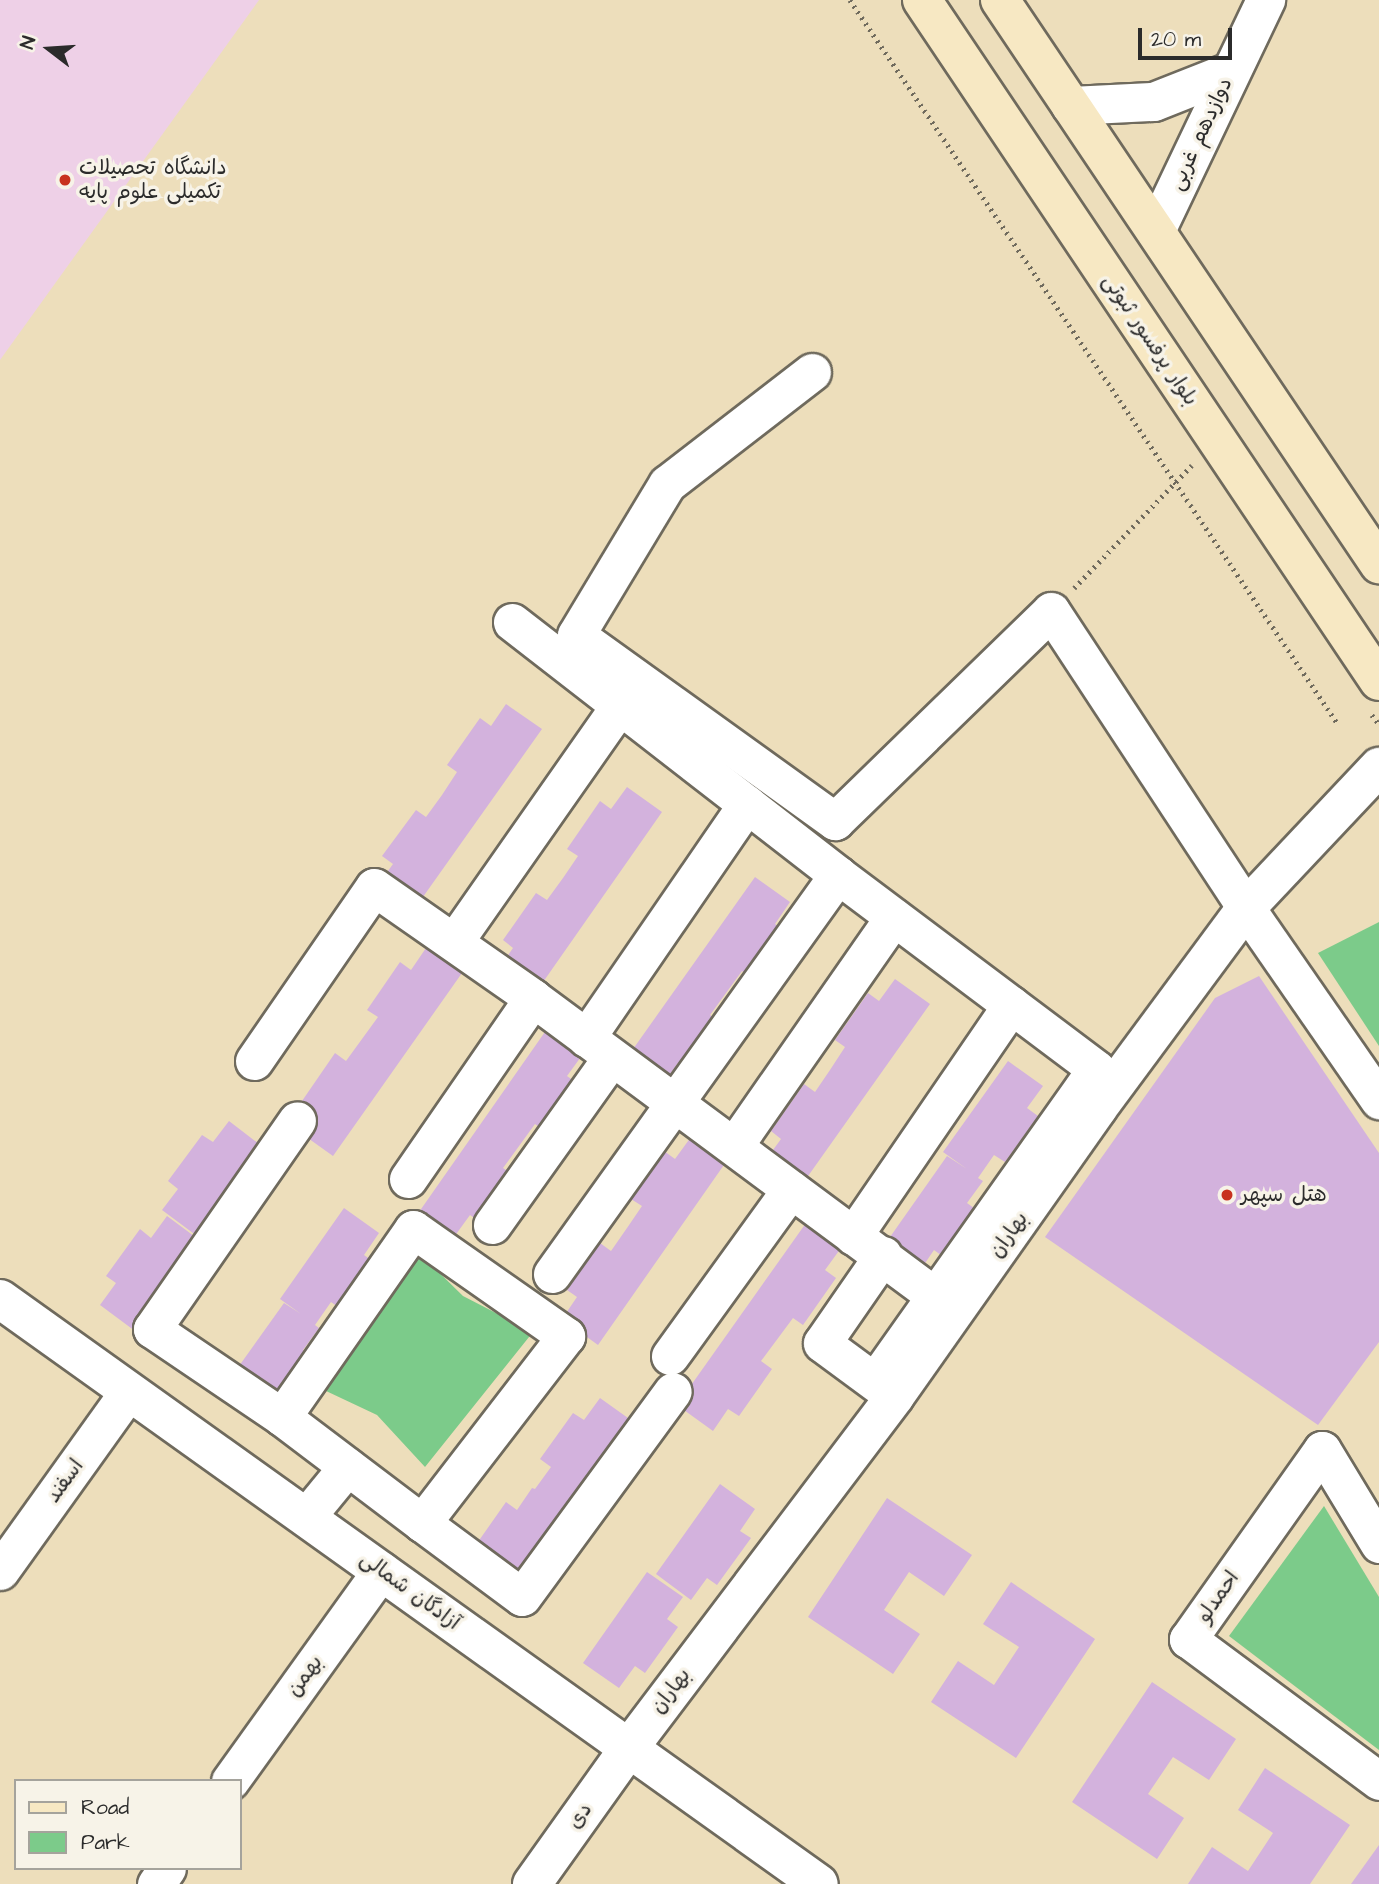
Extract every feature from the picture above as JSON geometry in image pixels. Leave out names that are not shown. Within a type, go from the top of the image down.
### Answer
[{"type":"main road","name":"بلوار پرفسور ثبوتی","points":[[922,0],[1379,681]]},
{"type":"main road","points":[[1000,0],[1377,556]]},
{"type":"street","name":"دوازدهم غربی","points":[[1156,231],[1266,0]]},
{"type":"street","points":[[1071,106],[1154,102],[1230,72]]},
{"type":"street","points":[[813,372],[667,484],[576,635],[835,821],[1051,611],[1246,908],[1379,1100]]},
{"type":"street","points":[[512,622],[838,875],[1096,1069],[935,1296],[885,1389],[822,1343],[868,1246],[1011,1006]]},
{"type":"street","points":[[454,942],[620,705]]},
{"type":"street","name":"بهاران","points":[[629,1748],[885,1389],[1246,908],[1379,767]]},
{"type":"street","points":[[492,1225],[747,804]]},
{"type":"street","points":[[552,1274],[838,875]]},
{"type":"street","points":[[254,1061],[374,887],[533,998],[935,1296]]},
{"type":"street","points":[[734,1146],[894,917]]},
{"type":"street","points":[[408,1179],[533,998]]},
{"type":"street","points":[[297,1121],[152,1329],[282,1417],[522,1597],[672,1374],[791,1189]]},
{"type":"street","points":[[282,1417],[413,1229],[566,1336],[422,1523]]},
{"type":"street","name":"آزادگان شمالی","points":[[0,1299],[819,1884]]},
{"type":"street","name":"اسفند","points":[[0,1571],[129,1391]]},
{"type":"street","name":"احمدلو","points":[[1379,1544],[1322,1450],[1188,1639],[1379,1781]]},
{"type":"street","points":[[306,1517],[347,1467]]},
{"type":"street","name":"بهمن","points":[[231,1779],[381,1571]]},
{"type":"street","name":"دی","points":[[532,1884],[629,1748]]},
{"type":"path","points":[[850,0],[1338,724]]},
{"type":"path","points":[[1051,611],[1216,438]]},
{"type":"shaded area","name":"دانشگاه تحصیلات تکمیلی علوم پایه","points":[[0,0],[259,0],[0,360]]},
{"type":"green space","points":[[1379,922],[1379,1046],[1318,953]]},
{"type":"green space","points":[[413,1247],[463,1296],[533,1332],[425,1467],[377,1415],[307,1382]]},
{"type":"green space","points":[[1324,1506],[1379,1597],[1379,1750],[1229,1636]]},
{"type":"building","points":[[506,704],[542,729],[413,911],[377,886],[393,864],[382,856],[416,810],[426,817],[442,795],[457,772],[447,765],[480,718],[491,726]]},
{"type":"building","points":[[627,787],[662,812],[534,995],[498,970],[513,948],[503,940],[536,893],[547,900],[563,878],[578,856],[567,849],[600,801],[611,809]]},
{"type":"building","points":[[755,877],[790,902],[775,924],[786,932],[752,979],[742,971],[710,1015],[721,1023],[688,1070],[678,1063],[662,1085],[626,1059]]},
{"type":"building","points":[[426,948],[462,973],[333,1156],[298,1131],[313,1108],[302,1101],[335,1053],[346,1061],[378,1017],[367,1010],[400,962],[411,970]]},
{"type":"building","name":"هتل سپهر","points":[[1259,976],[1379,1153],[1379,1342],[1318,1425],[1045,1237],[1215,998]]},
{"type":"building","points":[[895,979],[930,1004],[801,1186],[765,1161],[781,1139],[771,1131],[804,1084],[815,1092],[845,1047],[835,1040],[868,993],[879,1001]]},
{"type":"building","points":[[547,1029],[583,1054],[567,1076],[578,1084],[545,1131],[535,1124],[503,1168],[514,1176],[480,1222],[470,1215],[454,1237],[419,1212]]},
{"type":"building","points":[[1008,1061],[1043,1086],[1027,1108],[1038,1116],[1005,1162],[994,1155],[978,1178],[983,1181],[967,1203],[978,1211],[945,1258],[934,1250],[919,1272],[883,1247],[947,1156],[967,1169],[943,1152]]},
{"type":"building","points":[[229,1121],[263,1147],[197,1236],[162,1210],[178,1189],[168,1181],[202,1135],[213,1142]]},
{"type":"building","points":[[691,1137],[726,1162],[598,1345],[562,1319],[577,1297],[567,1290],[600,1243],[611,1251],[642,1206],[631,1199],[664,1151],[675,1159]]},
{"type":"building","points":[[344,1208],[379,1233],[364,1255],[375,1263],[341,1309],[331,1302],[315,1325],[319,1328],[303,1350],[314,1358],[255,1419],[219,1394],[284,1303],[301,1314],[280,1299]]},
{"type":"building","points":[[167,1216],[202,1242],[135,1331],[100,1305],[116,1283],[106,1276],[140,1229],[151,1238]]},
{"type":"building","points":[[806,1223],[841,1248],[825,1270],[836,1278],[803,1325],[793,1318],[761,1361],[772,1369],[739,1416],[728,1409],[713,1431],[677,1405]]},
{"type":"building","points":[[600,1398],[635,1423],[503,1604],[473,1549],[506,1502],[517,1510],[532,1488],[535,1489],[551,1467],[540,1459],[573,1413],[584,1420]]},
{"type":"building","points":[[720,1484],[755,1509],[740,1531],[751,1538],[717,1585],[707,1578],[691,1600],[656,1574]]},
{"type":"building","points":[[887,1498],[972,1555],[944,1596],[909,1572],[884,1610],[920,1634],[893,1674],[808,1617]]},
{"type":"building","points":[[647,1572],[683,1597],[667,1619],[678,1627],[645,1673],[635,1666],[619,1688],[583,1663]]},
{"type":"building","points":[[1011,1582],[1095,1639],[1016,1758],[931,1702],[958,1661],[994,1685],[1019,1647],[983,1624]]},
{"type":"building","points":[[1152,1682],[1236,1739],[1209,1780],[1173,1757],[1148,1794],[1184,1818],[1157,1859],[1072,1802]]},
{"type":"building","points":[[1265,1768],[1350,1825],[1310,1884],[1188,1884],[1212,1847],[1248,1871],[1273,1833],[1238,1810]]},
{"type":"building","points":[[1379,1845],[1379,1884],[1351,1884]]},
{"type":"place","name":"دانشگاه تحصیلات تکمیلی علوم پایه","points":[[65,180]]},
{"type":"place","name":"هتل سپهر","points":[[1227,1195]]}]
